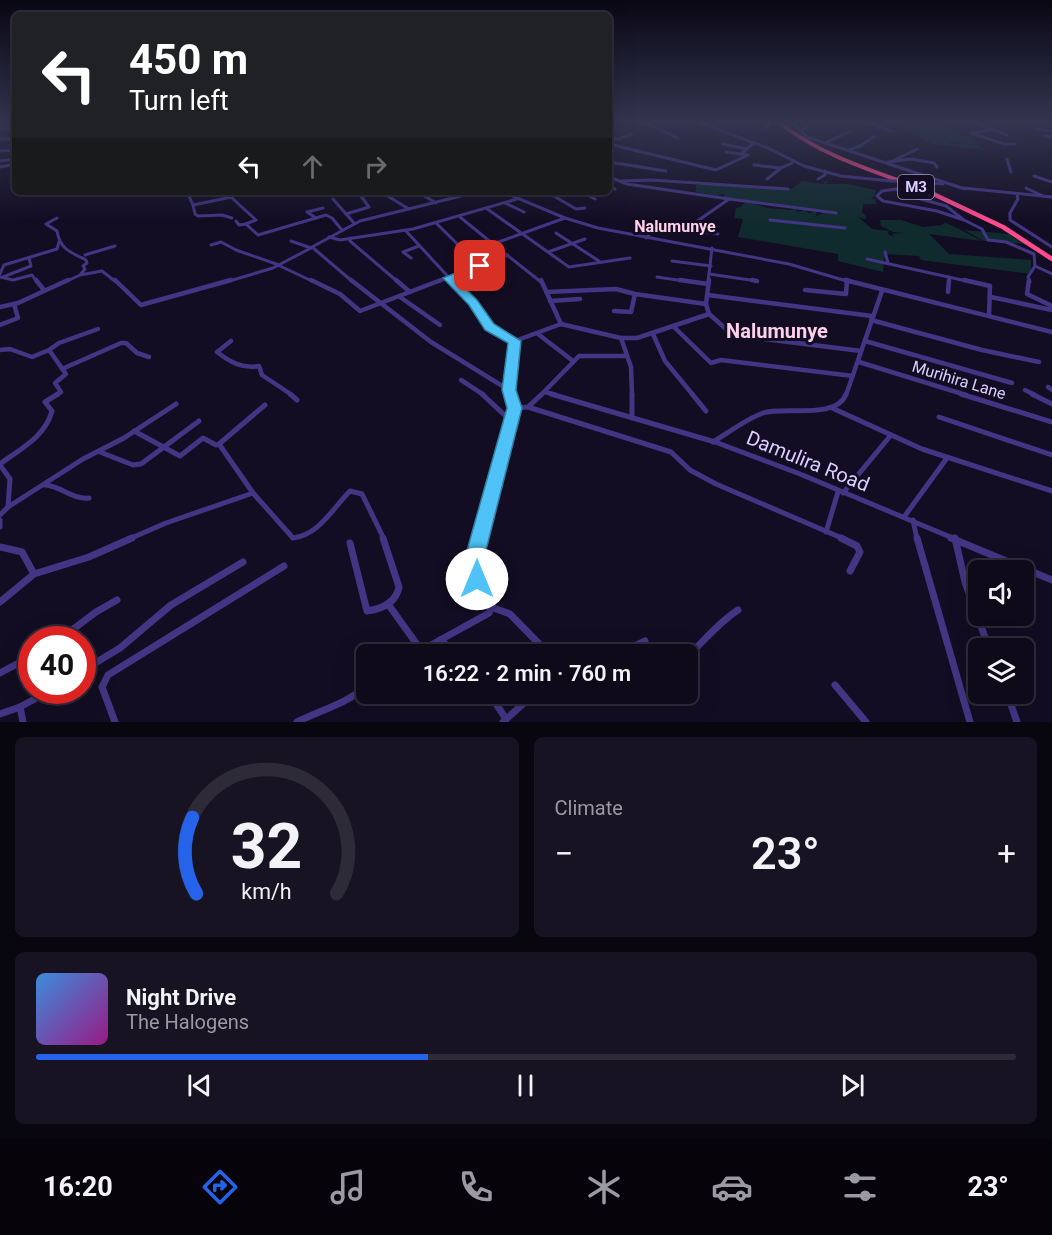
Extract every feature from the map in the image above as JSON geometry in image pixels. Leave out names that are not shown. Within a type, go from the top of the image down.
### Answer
[{"type":"highway","name":"M3","points":[[833,155],[978,213],[1052,256]]},
{"type":"street","points":[[653,155],[716,170],[748,155],[746,155]]},
{"type":"street","points":[[778,155],[797,164]]},
{"type":"street","points":[[863,155],[965,189]]},
{"type":"street","points":[[886,163],[906,155]]},
{"type":"street","points":[[1007,159],[1011,172]]},
{"type":"street","points":[[893,161],[919,160],[934,163],[937,167]]},
{"type":"street","points":[[612,162],[666,171]]},
{"type":"street","points":[[767,179],[790,163],[874,180],[913,181],[965,189],[1052,197]]},
{"type":"street","points":[[754,165],[780,168]]},
{"type":"street","points":[[818,179],[825,175],[825,171]]},
{"type":"street","points":[[1034,176],[1052,182]]},
{"type":"street","points":[[612,178],[627,184],[836,213]]},
{"type":"street","points":[[617,181],[651,180],[788,189]]},
{"type":"street","points":[[874,180],[878,198],[883,201],[937,211],[964,220],[982,229],[988,240],[1006,242],[1034,254],[1035,266],[1028,277],[1030,283],[1027,287],[1027,294],[1052,308]]},
{"type":"street","points":[[874,180],[903,194],[942,204],[964,220]]},
{"type":"street","points":[[878,193],[896,189]]},
{"type":"street","points":[[1026,189],[1045,197]]},
{"type":"street","points":[[1017,194],[1018,199],[1010,213],[1010,220],[1052,247]]},
{"type":"street","points":[[188,195],[195,214],[198,216],[222,215],[234,219],[239,225],[256,220],[232,197]]},
{"type":"street","points":[[193,206],[236,195]]},
{"type":"street","points":[[346,214],[369,207],[362,196],[365,195]]},
{"type":"street","points":[[386,195],[409,209]]},
{"type":"street","points":[[423,195],[436,203]]},
{"type":"street","points":[[466,195],[354,223],[312,247],[332,267],[424,337],[509,390]]},
{"type":"street","points":[[510,195],[565,218],[646,237],[789,264],[882,291],[1052,332]]},
{"type":"street","points":[[552,195],[576,209],[585,208]]},
{"type":"street","points":[[587,195],[595,199]]},
{"type":"street","points":[[329,237],[334,240],[406,231],[437,224],[516,198]]},
{"type":"street","points":[[686,229],[729,198]]},
{"type":"street","points":[[333,199],[354,223]]},
{"type":"street","points":[[503,203],[524,212]]},
{"type":"street","points":[[316,218],[307,212],[323,208]]},
{"type":"street","points":[[486,208],[569,267],[630,258]]},
{"type":"street","points":[[246,224],[258,235],[330,216],[342,230]]},
{"type":"street","points":[[460,217],[540,279],[561,324]]},
{"type":"street","points":[[1,276],[4,265],[57,249],[59,242],[57,231],[45,223],[57,218]]},
{"type":"street","points":[[493,244],[565,218]]},
{"type":"street","points":[[770,220],[845,228]]},
{"type":"street","points":[[437,224],[495,281]]},
{"type":"street","points":[[646,237],[657,226],[718,234]]},
{"type":"street","points":[[271,231],[275,236]]},
{"type":"street","points":[[406,231],[473,303],[490,327],[515,341],[561,324],[621,338],[653,334],[709,314]]},
{"type":"street","points":[[556,233],[599,261]]},
{"type":"street","points":[[350,238],[350,241],[367,258],[410,292]]},
{"type":"street","points":[[548,252],[585,239]]},
{"type":"street","points":[[1045,242],[1052,240]]},
{"type":"street","points":[[0,307],[14,304],[80,274],[102,271],[141,305],[147,305],[278,265],[310,248],[291,241]]},
{"type":"street","points":[[59,242],[66,251],[86,260],[83,266],[85,269],[80,274]]},
{"type":"street","points":[[211,245],[220,242],[278,265],[340,294],[360,311],[508,255]]},
{"type":"street","points":[[85,255],[115,246]]},
{"type":"street","points":[[411,258],[403,252],[419,246]]},
{"type":"street","points":[[712,248],[706,304],[709,314],[733,335],[861,351]]},
{"type":"street","points":[[885,252],[888,263]]},
{"type":"street","points":[[1,276],[31,266],[29,258]]},
{"type":"street","points":[[867,259],[990,286],[992,297],[989,315]]},
{"type":"street","points":[[672,261],[711,266]]},
{"type":"street","points":[[1035,266],[1052,274]]},
{"type":"street","points":[[709,274],[757,281]]},
{"type":"street","points":[[1,276],[13,280],[32,275],[44,290]]},
{"type":"street","points":[[657,277],[708,284]]},
{"type":"street","points":[[948,292],[949,277]]},
{"type":"street","points":[[805,290],[846,294],[847,280]]},
{"type":"street","points":[[546,292],[616,289],[635,294],[706,304]]},
{"type":"street","points":[[713,442],[763,414],[832,408],[844,400],[882,291]]},
{"type":"street","points":[[614,311],[631,312],[635,294]]},
{"type":"street","points":[[708,295],[871,318],[982,350],[1039,362]]},
{"type":"street","points":[[400,297],[440,325]]},
{"type":"street","points":[[992,297],[1052,308]]},
{"type":"street","points":[[549,301],[580,299]]},
{"type":"street","points":[[0,325],[18,318],[14,304]]},
{"type":"street","points":[[674,327],[711,363],[721,360],[853,376]]},
{"type":"street","points":[[0,350],[10,350],[32,357],[59,343],[98,329]]},
{"type":"street","points":[[538,334],[573,361]]},
{"type":"street","points":[[653,334],[666,361],[706,411]]},
{"type":"street","points":[[621,338],[632,373],[632,418]]},
{"type":"street","points":[[231,341],[217,352],[228,361],[248,368],[259,366],[262,375],[284,387],[297,400]]},
{"type":"street","points":[[515,341],[509,390],[515,408],[475,558],[479,585],[491,607],[510,614],[539,644]]},
{"type":"street","points":[[865,341],[1012,383]]},
{"type":"street","points":[[62,369],[121,343],[126,343],[137,353],[149,357]]},
{"type":"street","points":[[8,507],[10,479],[0,464],[48,426],[53,413],[45,402],[61,392],[55,383],[66,374],[49,350]]},
{"type":"street","points":[[528,407],[573,361],[582,356],[627,356]]},
{"type":"street","name":"Murihira Lane","points":[[859,362],[1052,422]]},
{"type":"street","points":[[461,380],[485,396],[504,417],[512,422]]},
{"type":"street","points":[[1025,390],[1052,404]]},
{"type":"street","name":"Damulira Road","points":[[544,392],[713,442],[955,537],[1052,580]]},
{"type":"street","points":[[0,515],[8,507],[176,404]]},
{"type":"street","points":[[265,405],[219,444],[288,535],[296,538],[317,527],[350,491],[362,494],[380,528],[399,587],[397,595],[388,604],[367,611],[350,543]]},
{"type":"street","points":[[515,408],[528,407],[671,452],[690,470],[716,484],[857,546],[860,552],[858,560],[850,572]]},
{"type":"street","points":[[832,408],[915,447],[1052,491]]},
{"type":"street","points":[[939,417],[1052,455]]},
{"type":"street","points":[[98,452],[137,465],[199,421]]},
{"type":"street","points":[[134,431],[180,456],[203,438],[216,446]]},
{"type":"street","points":[[826,532],[841,492],[891,435]]},
{"type":"street","points":[[903,517],[947,458]]},
{"type":"street","points":[[45,485],[52,485],[79,498],[89,498]]},
{"type":"street","points":[[0,602],[34,574],[89,557],[157,527],[254,493]]},
{"type":"street","points":[[0,520],[0,527]]},
{"type":"street","points":[[913,520],[922,563],[961,683],[970,722]]},
{"type":"street","points":[[955,537],[965,582],[985,638]]},
{"type":"street","points":[[0,547],[22,552],[34,574]]},
{"type":"street","points":[[0,553],[11,550]]},
{"type":"street","points":[[96,663],[120,648],[171,605],[243,562]]},
{"type":"street","points":[[116,722],[102,687],[108,675],[284,566]]},
{"type":"street","points":[[77,626],[117,600]]},
{"type":"street","points":[[388,604],[413,644]]},
{"type":"street","points":[[433,644],[487,615],[491,607]]},
{"type":"street","points":[[698,647],[724,619],[738,610]]},
{"type":"street","points":[[440,640],[445,644]]},
{"type":"street","points":[[640,644],[645,641]]},
{"type":"street","points":[[0,673],[18,663]]},
{"type":"street","points":[[835,686],[866,722]]},
{"type":"street","points":[[297,722],[323,709],[349,701],[356,695]]},
{"type":"street","points":[[0,714],[25,704]]},
{"type":"street","points":[[495,704],[505,720],[523,704]]},
{"type":"street","points":[[1011,704],[1017,722]]},
{"type":"street","points":[[20,707],[23,722]]},
{"type":"green space","points":[[802,181],[824,184],[823,181],[829,181],[825,184],[847,184],[876,190],[875,196],[871,198],[877,200],[875,201],[877,204],[863,204],[862,212],[867,217],[865,219],[858,217],[872,229],[889,231],[888,234],[894,237],[892,234],[905,233],[893,232],[881,226],[880,220],[901,220],[923,227],[942,225],[945,222],[982,241],[929,234],[949,254],[1031,260],[1031,274],[921,260],[919,256],[885,254],[883,272],[838,261],[838,254],[738,237],[743,219],[734,218],[736,208],[741,207],[746,201],[767,208],[792,210],[795,208],[797,212],[805,210],[809,213],[816,211],[817,215],[814,217],[825,212],[841,214],[724,197],[724,194],[719,194],[719,196],[696,192],[696,185],[713,183],[792,189]]},
{"type":"green space","points":[[964,230],[1009,234],[1025,244],[984,241]]},
{"type":"district","name":"Nalumunye","points":[[675,226]]},
{"type":"district","name":"Nalumunye","points":[[777,331]]},
{"type":"route","points":[[477,579],[476,554],[515,408],[509,390],[515,341],[490,327],[473,303],[448,278],[480,266]]}]
